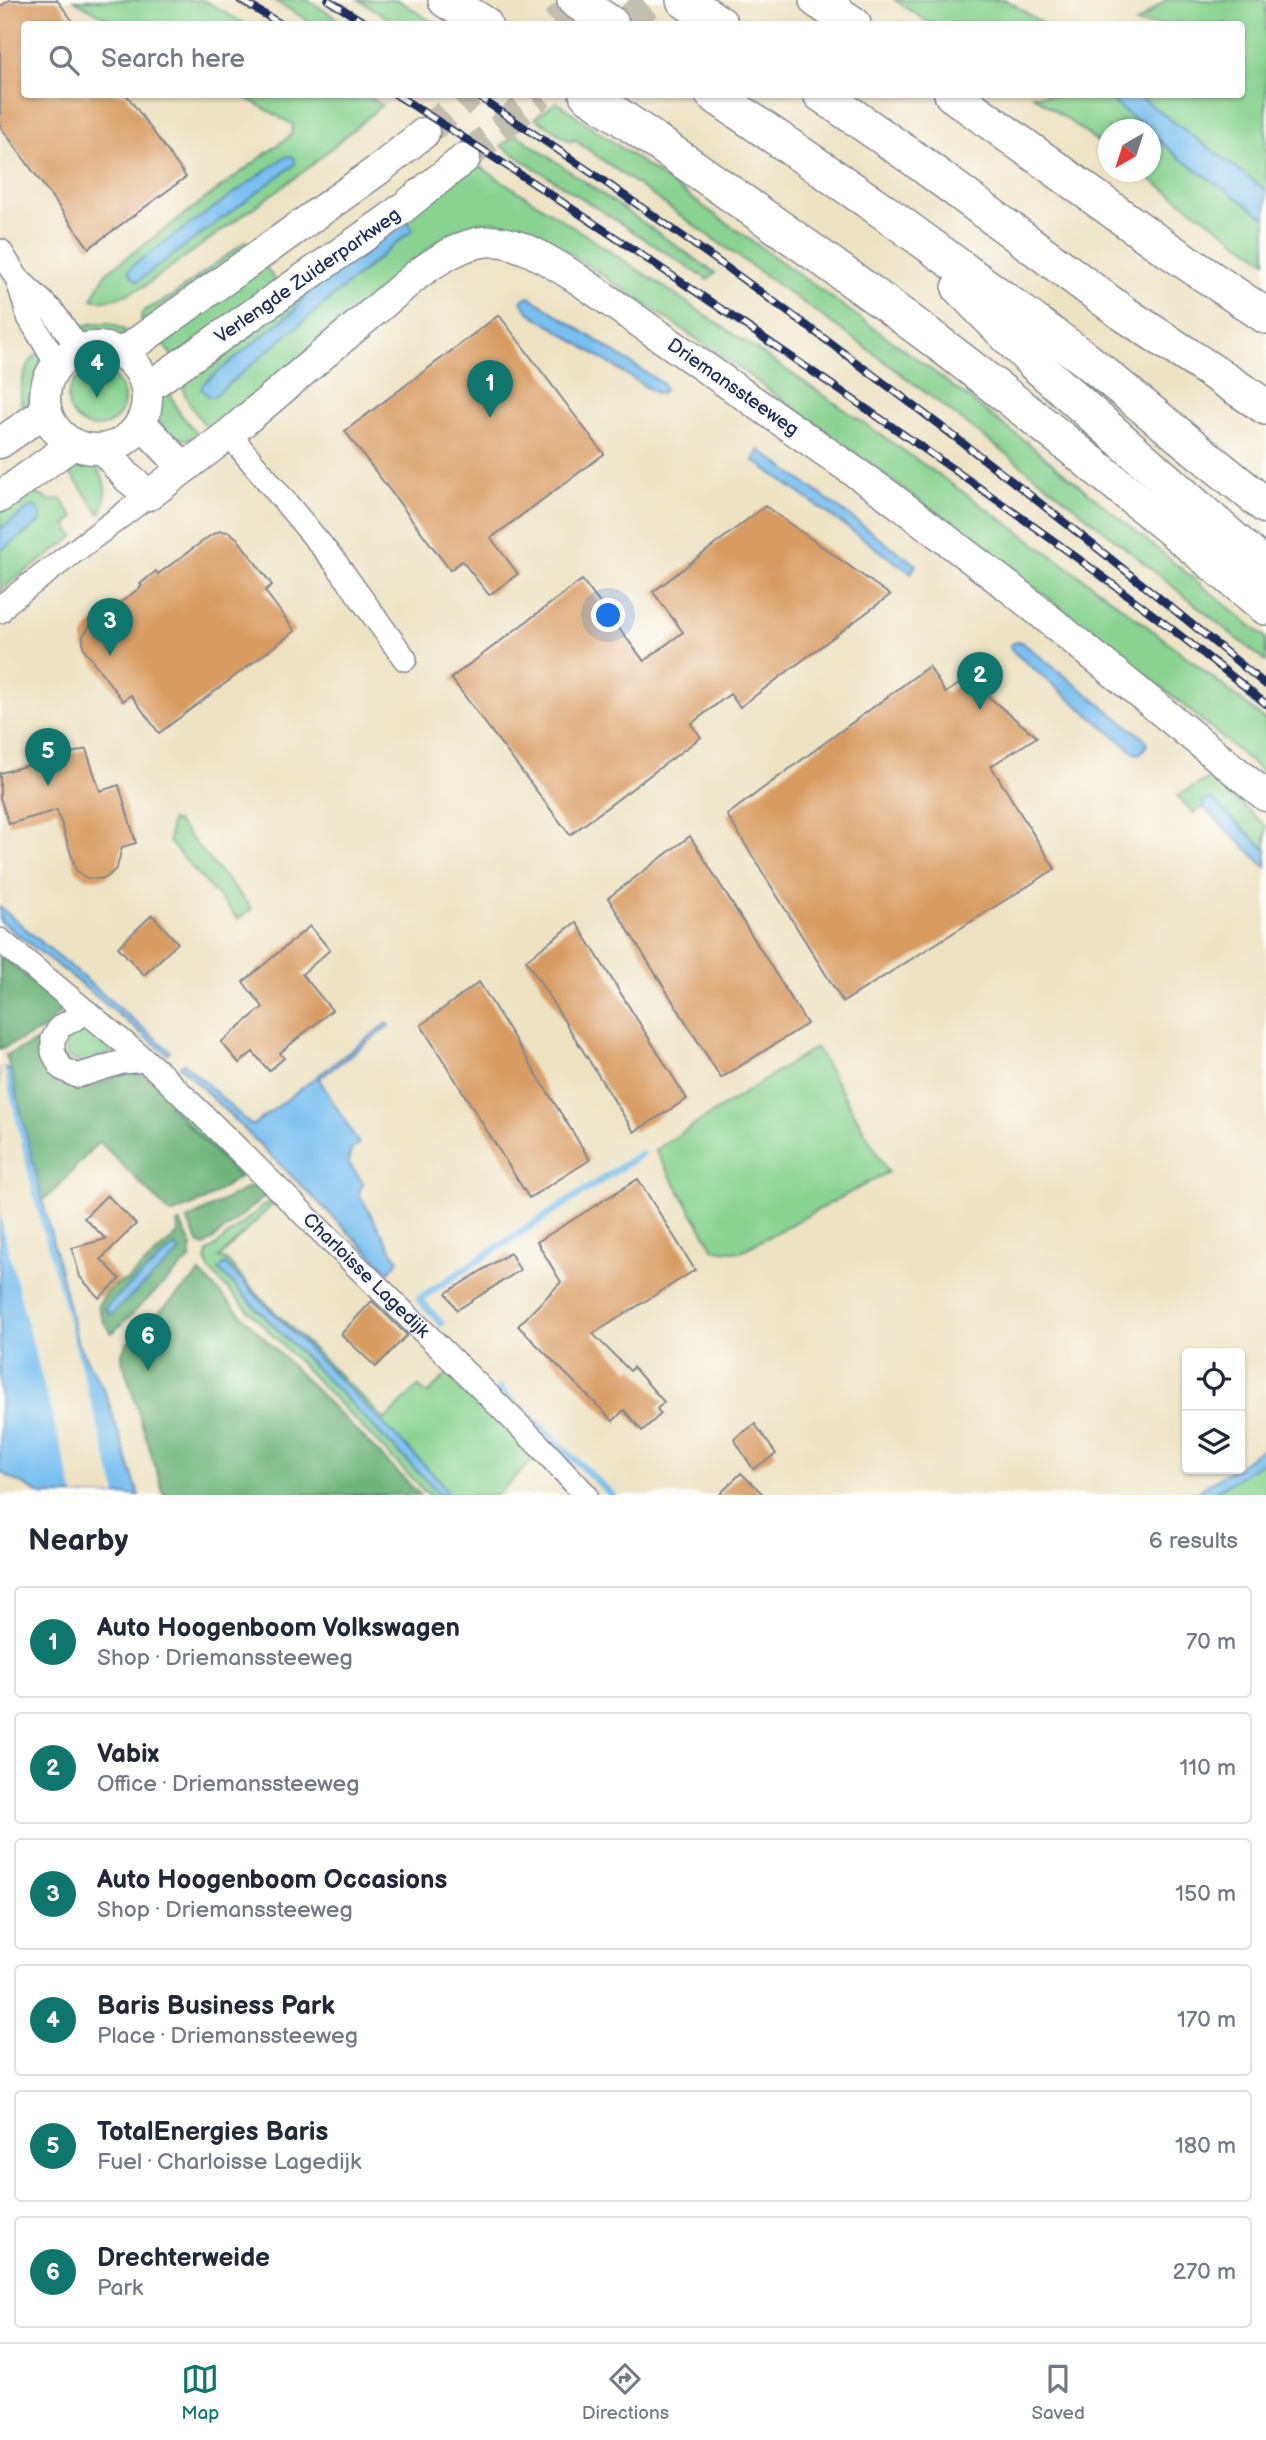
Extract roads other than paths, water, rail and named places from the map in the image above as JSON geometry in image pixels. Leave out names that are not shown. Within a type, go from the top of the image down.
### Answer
[{"type":"highway","points":[[446,0],[479,21]]},
{"type":"highway","points":[[575,0],[606,21]]},
{"type":"highway","points":[[684,0],[716,21]]},
{"type":"highway","points":[[817,0],[848,21]]},
{"type":"highway","points":[[593,98],[768,218],[929,336],[1087,460],[1266,607]]},
{"type":"highway","points":[[719,98],[883,211],[1084,358],[1266,506]]},
{"type":"highway","points":[[827,98],[916,159],[1124,313],[1266,407]]},
{"type":"highway","points":[[958,98],[1151,238],[1266,316]]},
{"type":"highway","points":[[883,211],[1034,363],[1266,568]]},
{"type":"highway","points":[[1124,313],[1266,432]]},
{"type":"main road","points":[[122,353],[378,170],[424,133]]},
{"type":"main road","name":"Verlengde Zuiderparkweg","points":[[147,388],[389,219],[465,159]]},
{"type":"main road","name":"Driemanssteeweg","points":[[149,495],[229,434],[418,274],[463,246],[484,240],[499,241],[526,249],[575,277],[885,493],[1020,596],[1266,796]]},
{"type":"main road","points":[[101,347],[122,353],[138,368],[147,388],[147,406],[141,423],[129,437],[112,447],[103,449],[73,444],[59,433],[47,411],[44,398],[46,386],[68,357],[101,347]]},
{"type":"main road","points":[[0,443],[47,411]]},
{"type":"main road","points":[[141,423],[184,468]]},
{"type":"main road","points":[[0,497],[73,444]]},
{"type":"main road","points":[[103,449],[128,478],[149,495]]},
{"type":"street","points":[[0,251],[17,278],[53,312],[68,357]]},
{"type":"street","points":[[229,434],[335,562],[405,659]]},
{"type":"street","name":"Driemanssteeweg","points":[[0,611],[6,603],[149,495]]},
{"type":"street","name":"Charloisse Lagedijk","points":[[0,940],[145,1060],[540,1446],[586,1495]]},
{"type":"street","points":[[87,1012],[60,1027],[53,1039],[53,1052],[61,1068],[77,1076],[122,1062],[145,1060]]},
{"type":"water","points":[[1109,98],[1141,98],[1266,190],[1266,218],[1161,142],[1161,119],[1134,119]]},
{"type":"water","points":[[291,156],[295,159],[295,164],[138,281],[134,279],[129,271],[132,266],[285,157]]},
{"type":"water","points":[[405,218],[413,229],[213,397],[209,397],[201,389],[203,384],[295,310],[305,294]]},
{"type":"water","points":[[530,297],[663,384],[665,389],[661,394],[654,392],[529,312],[521,302]]},
{"type":"water","points":[[760,450],[916,565],[911,573],[753,460]]},
{"type":"water","points":[[33,506],[40,511],[41,521],[0,551],[0,529]]},
{"type":"water","points":[[1018,641],[1146,740],[1147,745],[1140,754],[1135,753],[1011,650],[1010,645]]},
{"type":"water","points":[[1211,799],[1266,850],[1266,867],[1203,807],[1202,801]]},
{"type":"water","points":[[0,907],[170,1051],[167,1054],[0,921]]},
{"type":"water","points":[[387,1023],[389,1026],[319,1079],[359,1144],[351,1150],[348,1162],[364,1184],[359,1194],[399,1260],[389,1272],[180,1066],[184,1063],[252,1126]]},
{"type":"water","points":[[0,1067],[11,1072],[78,1344],[105,1392],[139,1495],[42,1495],[0,1472]]},
{"type":"water","points":[[175,1246],[180,1252],[110,1315],[104,1308]]},
{"type":"water","points":[[225,1264],[440,1481],[448,1495],[439,1495],[219,1270]]},
{"type":"water","points":[[1266,1447],[1266,1460],[1245,1473],[1245,1461]]},
{"type":"water","points":[[1225,1474],[1244,1474],[1210,1495],[1192,1495]]},
{"type":"waterway","points":[[441,1323],[419,1299],[641,1154]]},
{"type":"waterway","points":[[500,1389],[612,1495]]},
{"type":"tunnel","points":[[558,21],[583,0]]},
{"type":"tunnel","points":[[628,21],[652,0]]},
{"type":"tunnel","points":[[424,133],[465,98]]},
{"type":"tunnel","points":[[465,158],[536,98]]},
{"type":"railway","points":[[240,0],[276,21]]},
{"type":"railway","points":[[328,0],[362,21]]},
{"type":"railway","points":[[401,98],[628,246],[962,475],[1116,587],[1266,704]]},
{"type":"railway","points":[[480,98],[779,305],[977,453],[1266,685]]},
{"type":"place","name":"Baris Business Park","points":[[97,398]]},
{"type":"place","name":"Auto Hoogenboom Volkswagen","points":[[490,418]]},
{"type":"place","name":"Auto Hoogenboom Occasions","points":[[110,656]]},
{"type":"place","name":"Vabix","points":[[980,710]]},
{"type":"place","name":"TotalEnergies Baris","points":[[48,786]]},
{"type":"place","name":"Drechterweide","points":[[148,1371]]}]
